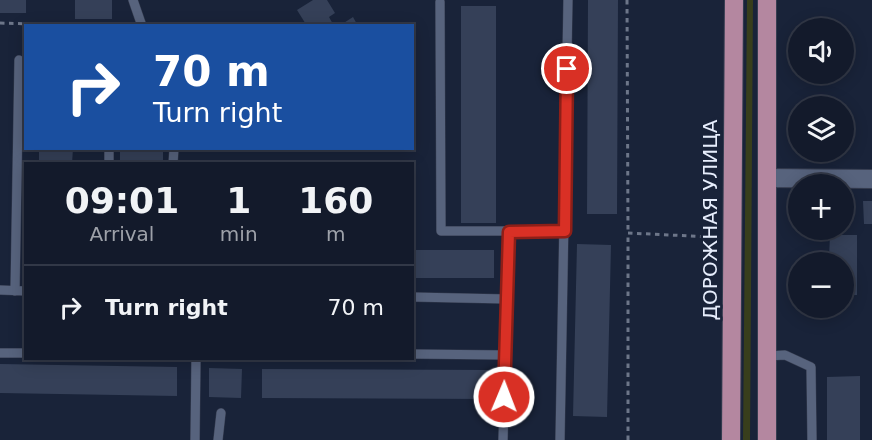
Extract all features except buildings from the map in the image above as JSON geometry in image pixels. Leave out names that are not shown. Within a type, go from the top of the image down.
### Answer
[{"type":"main road","name":"ДОРОЖНАЯ УЛИЦА","points":[[731,440],[734,0]]},
{"type":"main road","points":[[766,440],[767,178],[771,2]]},
{"type":"street","points":[[767,178],[872,179]]},
{"type":"lane","points":[[133,0],[141,24]]},
{"type":"lane","points":[[560,440],[568,0]]},
{"type":"lane","points":[[440,2],[441,231],[565,231]]},
{"type":"lane","points":[[0,290],[20,291],[19,60]]},
{"type":"lane","points":[[503,440],[509,232]]},
{"type":"lane","points":[[414,297],[507,299]]},
{"type":"lane","points":[[0,353],[24,353]]},
{"type":"lane","points":[[414,354],[506,355]]},
{"type":"lane","points":[[767,356],[785,355],[811,367],[812,440]]},
{"type":"lane","points":[[195,440],[196,360]]},
{"type":"lane","points":[[218,440],[221,413]]},
{"type":"path","points":[[627,0],[628,440]]},
{"type":"path","points":[[0,23],[32,24]]},
{"type":"path","points":[[628,233],[712,237]]},
{"type":"green space","points":[[747,0],[753,0],[750,440],[743,440]]},
{"type":"route","points":[[504,397],[509,232],[565,231],[567,69]]}]
